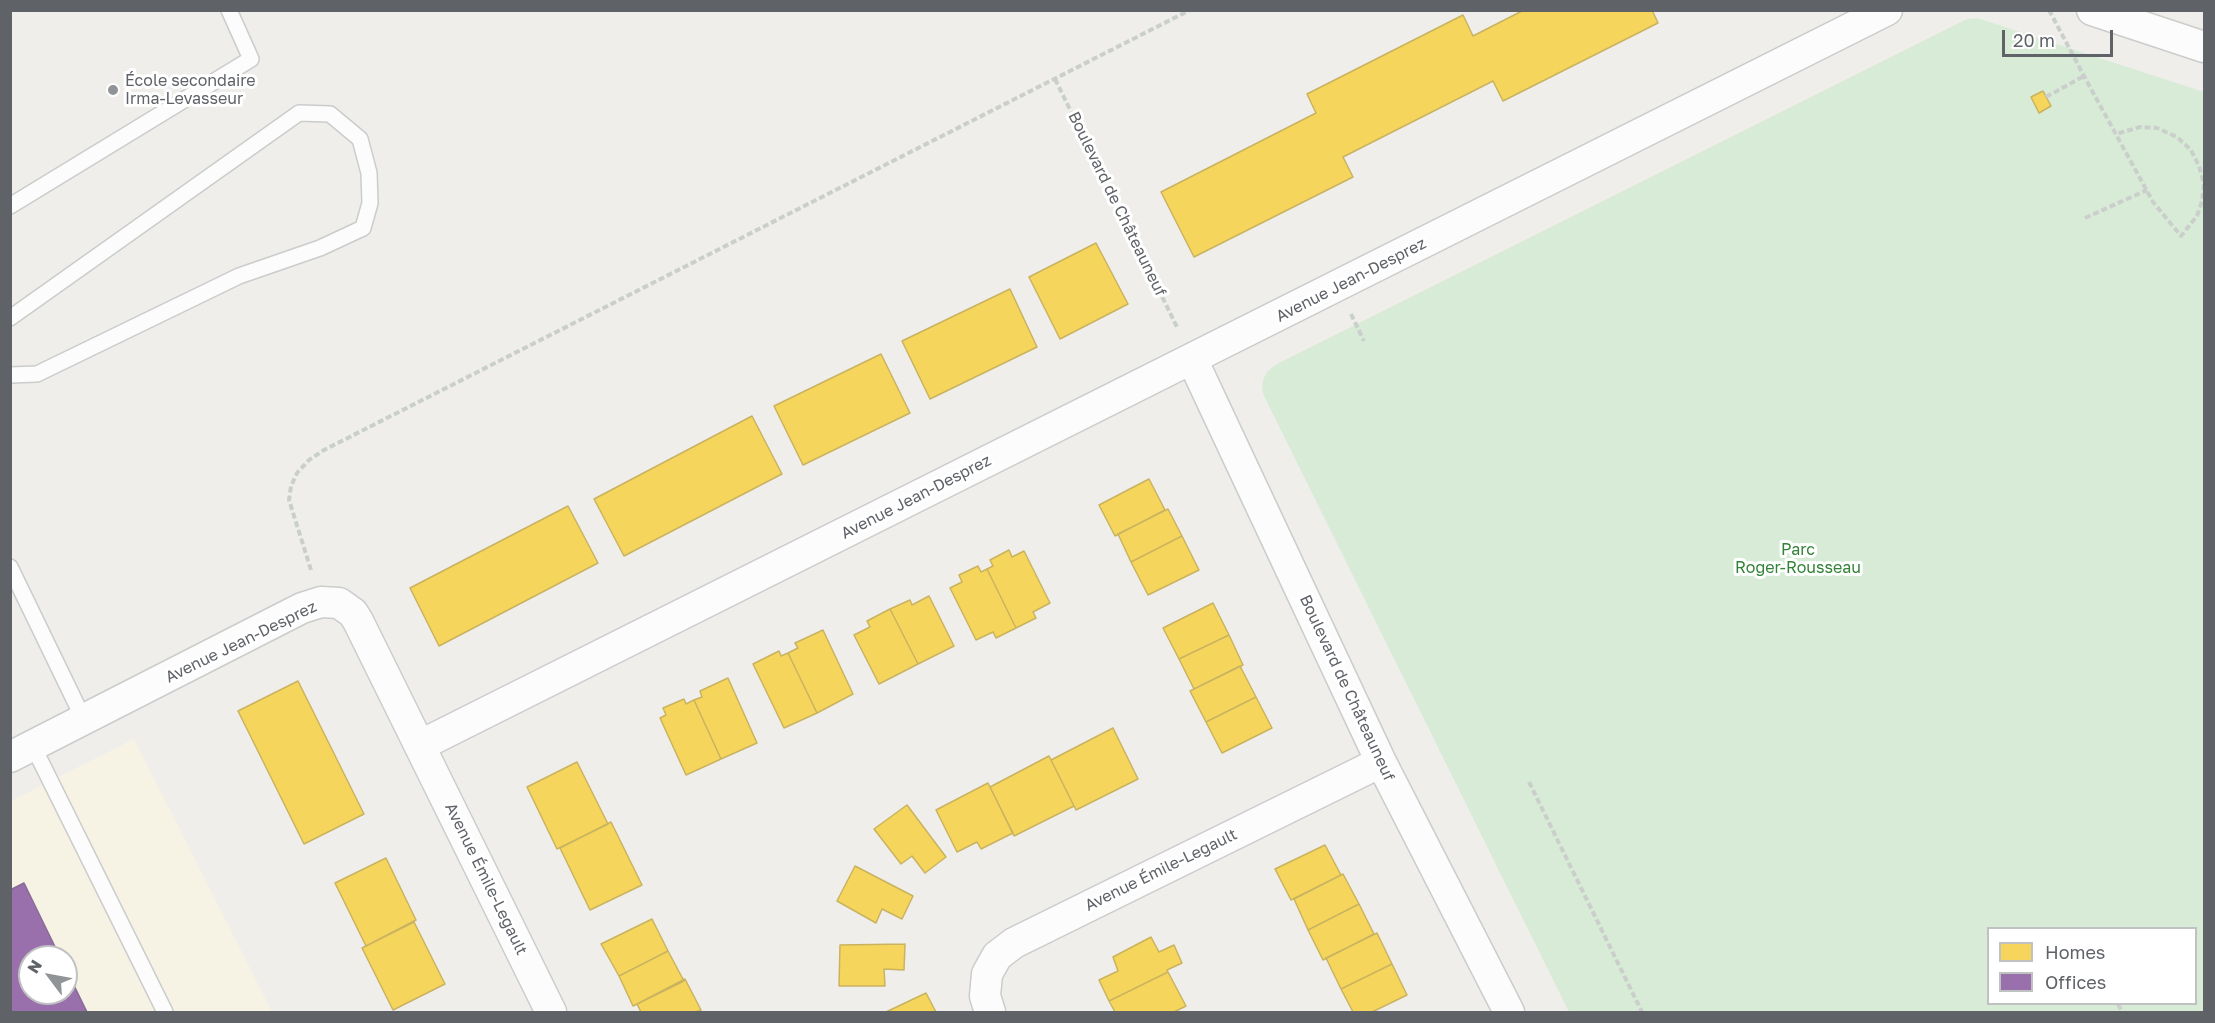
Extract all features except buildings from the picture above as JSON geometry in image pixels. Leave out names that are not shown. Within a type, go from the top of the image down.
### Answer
[{"type":"street","name":"Avenue Jean-Desprez","points":[[22,751],[302,608],[331,601],[346,608],[358,621],[421,746],[1887,10]]},
{"type":"street","points":[[2092,10],[2205,47]]},
{"type":"street","name":"Boulevard de Châteauneuf","points":[[1192,359],[1381,762],[1509,1012]]},
{"type":"street","name":"Avenue Émile-Legault","points":[[421,746],[551,1012]]},
{"type":"street","name":"Avenue Émile-Legault","points":[[990,1012],[985,996],[987,974],[998,956],[1014,943],[1381,762]]},
{"type":"lane","points":[[10,206],[251,59],[229,10]]},
{"type":"lane","points":[[10,318],[298,113],[330,114],[360,139],[369,173],[370,203],[363,228],[320,248],[238,276],[37,374],[10,375]]},
{"type":"lane","points":[[10,567],[84,720]]},
{"type":"lane","points":[[22,751],[165,1012]]},
{"type":"path","points":[[309,563],[289,500],[291,486],[297,473],[316,455],[1190,10]]},
{"type":"path","points":[[2049,10],[2084,76],[2116,134],[2147,190],[2154,202],[2181,236],[2197,216],[2204,184],[2191,150],[2177,137],[2157,128],[2140,127],[2116,134]]},
{"type":"path","points":[[2046,97],[2084,76]]},
{"type":"path","name":"Boulevard de Châteauneuf","points":[[1055,79],[1178,330]]},
{"type":"path","points":[[2085,218],[2147,190]]},
{"type":"path","points":[[1529,782],[1642,1012]]},
{"type":"shaded area","points":[[134,739],[272,1012],[11,1012],[11,801]]},
{"type":"green space","name":"Parc Roger-Rousseau","points":[[1977,18],[2204,92],[2204,1012],[1569,1012],[1264,396],[1263,380],[1267,372],[1275,365],[1967,19]]},
{"type":"place","name":"École secondaire Irma-Levasseur","points":[[113,90]]}]
